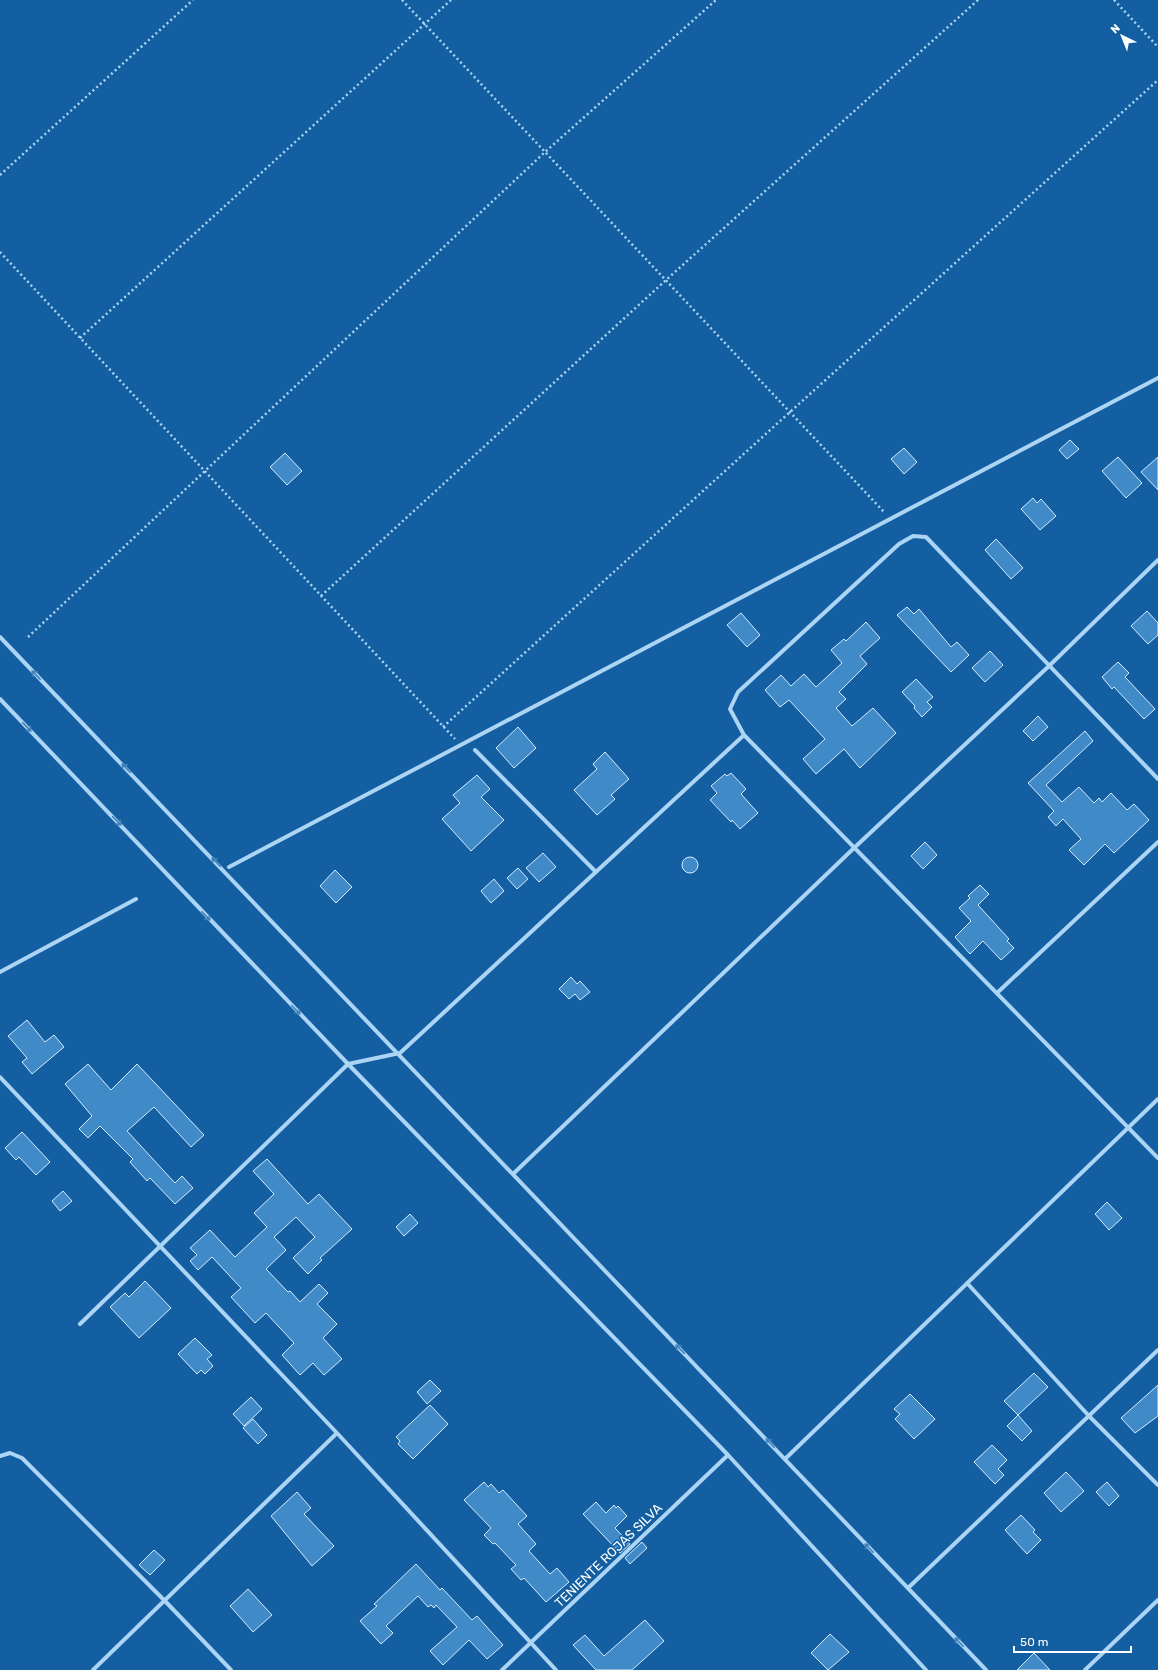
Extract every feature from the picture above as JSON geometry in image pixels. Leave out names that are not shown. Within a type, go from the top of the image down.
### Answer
[{"type":"street","points":[[229,867],[1158,378]]},
{"type":"street","points":[[1158,779],[926,537],[913,536],[900,544],[738,692],[730,709],[744,735],[1158,1158]]},
{"type":"street","points":[[513,1174],[854,848],[1049,666],[1158,560]]},
{"type":"street","points":[[0,637],[986,1670]]},
{"type":"street","points":[[0,699],[348,1064],[728,1455],[926,1670]]},
{"type":"street","points":[[80,1324],[348,1064],[398,1053],[744,735]]},
{"type":"street","points":[[475,750],[596,872]]},
{"type":"street","points":[[997,994],[1158,842]]},
{"type":"street","points":[[0,972],[136,899]]},
{"type":"street","points":[[0,1076],[337,1433],[530,1644],[556,1670]]},
{"type":"street","points":[[785,1459],[1158,1099]]},
{"type":"street","points":[[967,1283],[1089,1416],[1158,1485]]},
{"type":"street","points":[[908,1588],[1158,1350]]},
{"type":"street","points":[[93,1670],[166,1601],[337,1433]]},
{"type":"street","points":[[0,1456],[10,1453],[22,1458],[166,1601],[231,1670]]},
{"type":"street","name":"TENIENTE ROJAS SILVA","points":[[502,1670],[728,1455]]},
{"type":"street","points":[[1085,1670],[1158,1600]]},
{"type":"street","points":[[919,1670],[923,1666]]},
{"type":"path","points":[[0,176],[193,0]]},
{"type":"path","points":[[402,0],[891,519]]},
{"type":"path","points":[[80,338],[451,0]]},
{"type":"path","points":[[28,637],[546,152],[716,0]]},
{"type":"path","points":[[321,596],[666,280],[978,0]]},
{"type":"path","points":[[1114,0],[1158,47]]},
{"type":"path","points":[[444,727],[1158,80]]},
{"type":"path","points":[[0,252],[460,745]]},
{"type":"building","points":[[1070,440],[1079,449],[1067,459],[1059,450]]},
{"type":"building","points":[[904,448],[917,462],[904,474],[891,459]]},
{"type":"building","points":[[285,453],[302,471],[287,485],[270,467]]},
{"type":"building","points":[[1118,457],[1142,483],[1126,498],[1102,471]]},
{"type":"building","points":[[1158,457],[1158,490],[1141,472]]},
{"type":"building","points":[[1033,498],[1037,503],[1041,499],[1056,516],[1040,530],[1021,509]]},
{"type":"building","points":[[996,539],[1023,568],[1011,579],[985,550]]},
{"type":"building","points":[[907,607],[914,614],[919,609],[951,647],[957,642],[969,655],[951,672],[897,615]]},
{"type":"building","points":[[1147,611],[1158,623],[1158,635],[1148,644],[1131,626]]},
{"type":"building","points":[[741,613],[760,635],[747,647],[727,625]]},
{"type":"building","points":[[866,622],[880,638],[860,656],[867,664],[839,692],[846,699],[836,708],[852,726],[873,708],[896,733],[860,768],[844,749],[816,774],[803,759],[825,739],[789,700],[780,707],[765,690],[781,675],[791,686],[804,674],[816,687],[842,663],[831,650],[844,639],[846,641]]},
{"type":"building","points":[[990,651],[1003,665],[985,682],[972,668]]},
{"type":"building","points":[[1118,662],[1129,673],[1125,677],[1155,709],[1144,719],[1114,687],[1112,689],[1102,677]]},
{"type":"building","points":[[916,679],[933,697],[927,702],[932,707],[922,717],[914,708],[915,706],[902,692]]},
{"type":"building","points":[[1038,716],[1048,727],[1033,741],[1023,731]]},
{"type":"building","points":[[518,727],[536,748],[514,768],[496,748]]},
{"type":"building","points":[[1085,731],[1093,741],[1046,785],[1062,802],[1079,787],[1094,803],[1099,798],[1102,802],[1111,793],[1127,810],[1134,804],[1149,820],[1114,853],[1105,844],[1084,865],[1069,850],[1081,839],[1063,819],[1056,826],[1048,817],[1054,811],[1028,783]]},
{"type":"building","points":[[605,752],[629,779],[611,795],[615,799],[597,815],[574,790],[597,769],[593,764]]},
{"type":"building","points":[[731,773],[746,789],[741,794],[758,813],[740,829],[732,820],[731,822],[710,800],[717,793],[711,786],[725,774],[727,776]]},
{"type":"building","points":[[477,775],[490,789],[481,797],[504,820],[471,851],[442,819],[460,803],[453,795]]},
{"type":"building","points":[[925,842],[937,855],[923,869],[911,856]]},
{"type":"building","points":[[543,853],[556,867],[539,882],[526,868]]},
{"type":"building","points":[[687,857],[693,857],[698,862],[696,871],[693,873],[687,873],[682,868],[682,862]]},
{"type":"building","points":[[518,868],[528,879],[517,889],[507,878]]},
{"type":"building","points":[[335,870],[352,887],[336,903],[320,886]]},
{"type":"building","points":[[494,879],[504,891],[491,903],[481,891]]},
{"type":"building","points":[[980,885],[989,894],[978,905],[1009,939],[1007,941],[1014,948],[1001,960],[983,941],[970,954],[955,937],[971,921],[959,908],[970,898],[968,896]]},
{"type":"building","points":[[571,977],[577,984],[580,981],[590,992],[580,1000],[575,994],[569,999],[559,989]]},
{"type":"building","points":[[27,1020],[45,1042],[54,1035],[64,1047],[32,1074],[22,1062],[27,1058],[8,1036]]},
{"type":"building","points":[[88,1064],[111,1090],[137,1064],[204,1135],[191,1147],[154,1107],[127,1131],[175,1183],[182,1176],[193,1188],[175,1204],[150,1178],[147,1181],[130,1162],[133,1159],[100,1126],[88,1138],[79,1129],[92,1116],[65,1084]]},
{"type":"building","points":[[22,1132],[50,1162],[36,1175],[19,1157],[16,1160],[5,1148]]},
{"type":"building","points":[[267,1159],[308,1204],[319,1194],[352,1229],[320,1258],[322,1260],[308,1274],[293,1258],[315,1237],[296,1217],[274,1237],[286,1250],[266,1269],[300,1302],[319,1284],[328,1293],[317,1304],[337,1324],[323,1338],[342,1359],[324,1375],[313,1363],[300,1375],[282,1355],[294,1343],[266,1313],[255,1323],[231,1297],[241,1288],[212,1257],[198,1270],[190,1261],[197,1255],[190,1248],[210,1230],[235,1257],[267,1227],[254,1213],[274,1194],[253,1171]]},
{"type":"building","points":[[63,1191],[72,1201],[60,1211],[52,1201]]},
{"type":"building","points":[[1107,1202],[1122,1218],[1109,1230],[1095,1214]]},
{"type":"building","points":[[410,1214],[418,1223],[404,1236],[396,1227]]},
{"type":"building","points":[[145,1281],[171,1308],[139,1338],[110,1307],[125,1293],[129,1297]]},
{"type":"building","points":[[195,1338],[212,1355],[207,1359],[213,1366],[205,1374],[201,1370],[197,1374],[178,1354]]},
{"type":"building","points":[[1034,1373],[1048,1387],[1018,1415],[1004,1401]]},
{"type":"building","points":[[430,1380],[441,1391],[427,1404],[417,1392]]},
{"type":"building","points":[[1158,1385],[1158,1416],[1135,1433],[1121,1418]]},
{"type":"building","points":[[910,1394],[935,1419],[914,1439],[895,1419],[900,1414],[894,1409]]},
{"type":"building","points":[[251,1397],[262,1409],[244,1426],[233,1414]]},
{"type":"building","points":[[430,1405],[448,1424],[413,1459],[398,1444],[400,1441],[396,1437]]},
{"type":"building","points":[[1018,1415],[1032,1431],[1022,1441],[1007,1426]]},
{"type":"building","points":[[253,1419],[267,1435],[258,1444],[243,1428]]},
{"type":"building","points":[[992,1445],[1007,1460],[998,1469],[1004,1475],[995,1484],[974,1462]]},
{"type":"building","points":[[1066,1472],[1084,1491],[1061,1512],[1044,1493]]},
{"type":"building","points":[[484,1482],[488,1487],[491,1484],[499,1493],[503,1490],[527,1516],[518,1524],[536,1544],[529,1551],[550,1574],[557,1568],[569,1582],[546,1602],[524,1578],[521,1580],[511,1569],[516,1565],[495,1543],[493,1544],[484,1535],[491,1528],[464,1500]]},
{"type":"building","points":[[1107,1482],[1119,1496],[1109,1506],[1096,1492]]},
{"type":"building","points":[[297,1492],[311,1508],[304,1514],[334,1546],[312,1566],[271,1516]]},
{"type":"building","points":[[596,1502],[606,1513],[614,1505],[616,1508],[618,1506],[627,1516],[615,1528],[630,1544],[620,1553],[583,1514]]},
{"type":"building","points":[[1021,1515],[1035,1530],[1033,1532],[1041,1540],[1027,1554],[1005,1530]]},
{"type":"building","points":[[642,1542],[647,1548],[630,1564],[625,1558]]},
{"type":"building","points":[[154,1550],[165,1560],[150,1575],[139,1565]]},
{"type":"building","points":[[416,1564],[440,1590],[442,1588],[472,1620],[477,1616],[503,1645],[487,1659],[469,1640],[443,1665],[430,1651],[457,1627],[436,1605],[434,1608],[431,1605],[428,1607],[418,1596],[386,1626],[393,1633],[381,1644],[360,1621],[377,1606],[374,1604]]},
{"type":"building","points":[[248,1589],[272,1615],[253,1632],[230,1606]]},
{"type":"building","points":[[645,1620],[664,1641],[632,1670],[596,1670],[573,1645],[585,1635],[604,1656]]},
{"type":"building","points":[[830,1634],[849,1652],[828,1670],[811,1653]]},
{"type":"building","points":[[1034,1653],[1050,1670],[1017,1670]]}]
